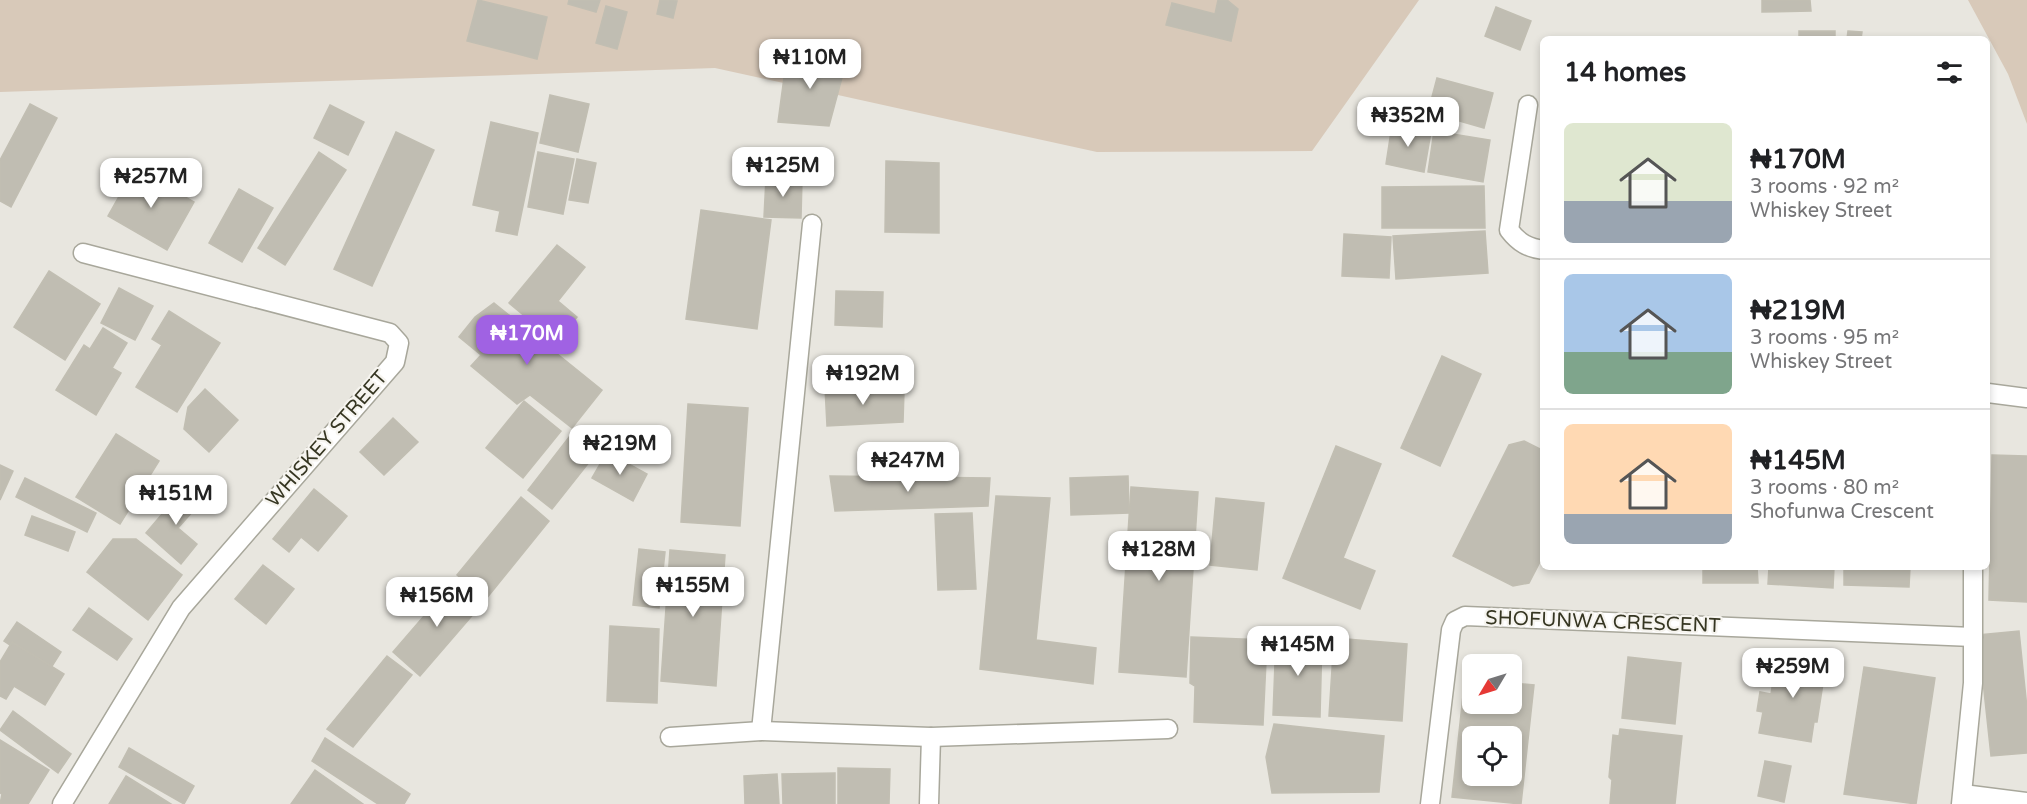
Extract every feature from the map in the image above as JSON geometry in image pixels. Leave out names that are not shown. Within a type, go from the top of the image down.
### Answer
[{"type":"street","points":[[1528,105],[1509,231],[1517,241],[1540,249]]},
{"type":"street","points":[[761,732],[812,224]]},
{"type":"street","name":"WHISKEY STREET","points":[[62,804],[181,608],[395,362],[399,344],[390,333],[83,253]]},
{"type":"street","points":[[1990,393],[2027,398]]},
{"type":"street","points":[[1973,570],[1972,716],[1962,799],[2027,802]]},
{"type":"street","name":"SHOFUNWA CRESCENT","points":[[1430,804],[1451,630],[1455,621],[1465,616],[1973,637]]},
{"type":"street","points":[[670,736],[761,732],[931,737],[1168,729]]},
{"type":"street","points":[[929,804],[931,737]]},
{"type":"shaded area","points":[[0,0],[1419,0],[1312,151],[1097,152],[715,68],[0,92]]},
{"type":"shaded area","points":[[1968,0],[2027,0],[2027,124],[2008,74],[1990,41],[1990,36],[1987,36]]},
{"type":"building","points":[[478,0],[547,17],[537,59],[467,41]]},
{"type":"building","points":[[569,0],[600,0],[596,12],[568,4]]},
{"type":"building","points":[[660,0],[677,1],[673,18],[657,14]]},
{"type":"building","points":[[1218,0],[1227,0],[1238,9],[1231,41],[1166,25],[1172,3],[1215,14]]},
{"type":"building","points":[[1762,0],[1810,0],[1811,11],[1762,12]]},
{"type":"building","points":[[606,6],[627,12],[617,49],[596,43]]},
{"type":"building","points":[[1496,7],[1531,21],[1520,50],[1485,36]]},
{"type":"building","points":[[1799,31],[1835,31],[1835,36],[1799,36]]},
{"type":"building","points":[[1848,31],[1862,32],[1861,36],[1847,36]]},
{"type":"building","points":[[787,55],[847,59],[829,126],[778,122]]},
{"type":"building","points":[[1437,78],[1493,93],[1484,128],[1428,112]]},
{"type":"building","points":[[550,95],[589,104],[578,152],[540,143]]},
{"type":"building","points":[[30,104],[57,118],[11,207],[0,201],[0,160]]},
{"type":"building","points":[[330,105],[364,122],[348,155],[314,138]]},
{"type":"building","points":[[491,122],[538,133],[517,235],[496,231],[500,211],[473,205]]},
{"type":"building","points":[[1392,125],[1431,132],[1424,172],[1386,164]]},
{"type":"building","points":[[1434,131],[1490,140],[1483,182],[1428,172]]},
{"type":"building","points":[[396,132],[434,150],[372,286],[334,269]]},
{"type":"building","points":[[319,152],[346,170],[285,265],[258,248]]},
{"type":"building","points":[[538,152],[574,159],[563,214],[528,207]]},
{"type":"building","points":[[577,159],[596,163],[588,203],[569,200]]},
{"type":"building","points":[[886,161],[939,163],[939,233],[885,232]]},
{"type":"building","points":[[135,168],[194,202],[167,250],[108,216]]},
{"type":"building","points":[[766,178],[802,179],[801,218],[764,217]]},
{"type":"building","points":[[1484,186],[1485,228],[1382,228],[1382,187]]},
{"type":"building","points":[[239,189],[273,208],[242,262],[209,243]]},
{"type":"building","points":[[701,210],[771,220],[757,329],[686,319]]},
{"type":"building","points":[[1485,231],[1488,273],[1396,279],[1393,236]]},
{"type":"building","points":[[1344,234],[1391,237],[1389,278],[1342,276]]},
{"type":"building","points":[[557,245],[585,267],[558,301],[577,317],[556,342],[509,303]]},
{"type":"building","points":[[49,271],[100,304],[65,360],[14,327]]},
{"type":"building","points":[[119,288],[153,306],[135,340],[101,323]]},
{"type":"building","points":[[836,291],[883,292],[882,327],[835,325]]},
{"type":"building","points":[[494,303],[602,390],[572,428],[530,395],[517,404],[471,366],[481,355],[459,337],[475,317]]},
{"type":"building","points":[[169,311],[220,343],[177,412],[136,387],[162,345],[152,339]]},
{"type":"building","points":[[103,328],[127,343],[112,368],[121,373],[96,415],[56,390],[84,345],[90,349]]},
{"type":"building","points":[[1442,356],[1481,374],[1440,466],[1401,448]]},
{"type":"building","points":[[825,387],[904,391],[903,422],[827,426]]},
{"type":"building","points":[[205,389],[238,420],[209,452],[184,429],[188,407]]},
{"type":"building","points":[[524,401],[561,431],[523,478],[486,448]]},
{"type":"building","points":[[688,404],[748,408],[740,526],[681,522]]},
{"type":"building","points":[[393,418],[418,442],[384,475],[360,452]]},
{"type":"building","points":[[573,432],[598,451],[552,509],[528,490]]},
{"type":"building","points":[[116,434],[159,461],[120,524],[76,497]]},
{"type":"building","points":[[1524,441],[1540,449],[1540,562],[1529,583],[1513,586],[1453,556],[1509,445]]},
{"type":"building","points":[[1336,446],[1381,464],[1343,558],[1375,571],[1360,609],[1283,578]]},
{"type":"building","points":[[607,452],[647,474],[633,501],[592,478]]},
{"type":"building","points":[[1992,455],[2027,456],[2027,602],[1989,600]]},
{"type":"building","points":[[0,465],[13,471],[0,500]]},
{"type":"building","points":[[830,476],[990,478],[988,506],[835,511]]},
{"type":"building","points":[[1128,476],[1129,513],[1071,515],[1070,478]]},
{"type":"building","points":[[25,478],[96,513],[87,532],[16,497]]},
{"type":"building","points":[[185,487],[202,501],[178,528],[197,544],[181,564],[146,533]]},
{"type":"building","points":[[1131,487],[1198,492],[1186,677],[1119,672]]},
{"type":"building","points":[[314,489],[347,516],[318,551],[301,537],[289,552],[273,539]]},
{"type":"building","points":[[996,496],[1050,498],[1036,640],[1096,648],[1093,684],[980,669]]},
{"type":"building","points":[[521,497],[549,521],[486,599],[457,575]]},
{"type":"building","points":[[1216,498],[1264,503],[1257,570],[1210,565]]},
{"type":"building","points":[[972,513],[976,589],[938,590],[935,514]]},
{"type":"building","points":[[32,516],[75,532],[68,551],[25,535]]},
{"type":"building","points":[[113,539],[136,539],[182,575],[148,620],[87,572]]},
{"type":"building","points":[[639,549],[665,552],[659,608],[633,605]]},
{"type":"building","points":[[670,550],[725,555],[716,686],[661,681]]},
{"type":"building","points":[[263,565],[294,589],[266,624],[235,599]]},
{"type":"building","points":[[1703,570],[1757,570],[1758,583],[1703,583]]},
{"type":"building","points":[[1769,570],[1834,570],[1833,588],[1768,584]]},
{"type":"building","points":[[1844,570],[1910,570],[1909,587],[1844,585]]},
{"type":"building","points":[[455,580],[482,604],[420,676],[393,652]]},
{"type":"building","points":[[89,608],[132,639],[117,660],[73,630]]},
{"type":"building","points":[[17,622],[61,652],[49,671],[4,641]]},
{"type":"building","points":[[610,626],[659,629],[657,703],[607,701]]},
{"type":"building","points":[[2019,631],[2027,708],[2027,753],[1991,756],[1978,635]]},
{"type":"building","points":[[1191,637],[1267,640],[1263,725],[1194,722],[1195,686],[1190,683]]},
{"type":"building","points":[[1276,637],[1322,638],[1320,717],[1273,715]]},
{"type":"building","points":[[1334,638],[1407,644],[1402,721],[1329,716]]},
{"type":"building","points":[[12,642],[64,674],[45,705],[14,686],[6,699],[0,696],[0,662]]},
{"type":"building","points":[[1777,655],[1826,664],[1817,722],[1814,722],[1811,742],[1759,733],[1763,712],[1757,711],[1760,692],[1771,694]]},
{"type":"building","points":[[387,656],[412,675],[353,747],[327,729]]},
{"type":"building","points":[[1628,657],[1681,663],[1675,724],[1622,718]]},
{"type":"building","points":[[1864,667],[1935,678],[1916,804],[1844,794]]},
{"type":"building","points":[[1522,684],[1534,685],[1521,804],[1452,797],[1462,705],[1462,714],[1522,714]]},
{"type":"building","points":[[13,711],[71,754],[58,773],[0,730]]},
{"type":"building","points":[[1274,724],[1384,736],[1379,792],[1272,793],[1266,757]]},
{"type":"building","points":[[1620,729],[1682,736],[1675,804],[1610,804],[1612,780],[1609,777],[1613,735],[1619,736]]},
{"type":"building","points":[[325,738],[410,794],[404,804],[378,804],[312,761]]},
{"type":"building","points":[[0,740],[49,770],[28,804],[0,804],[2,794],[0,793]]},
{"type":"building","points":[[129,748],[194,786],[184,804],[119,767]]},
{"type":"building","points":[[1765,761],[1791,766],[1784,802],[1758,796]]},
{"type":"building","points":[[838,768],[890,769],[889,804],[838,804]]},
{"type":"building","points":[[315,770],[363,804],[291,804]]},
{"type":"building","points":[[835,773],[835,804],[783,804],[782,774]]},
{"type":"building","points":[[777,774],[779,804],[745,804],[744,776]]},
{"type":"building","points":[[126,776],[171,804],[109,804]]}]
